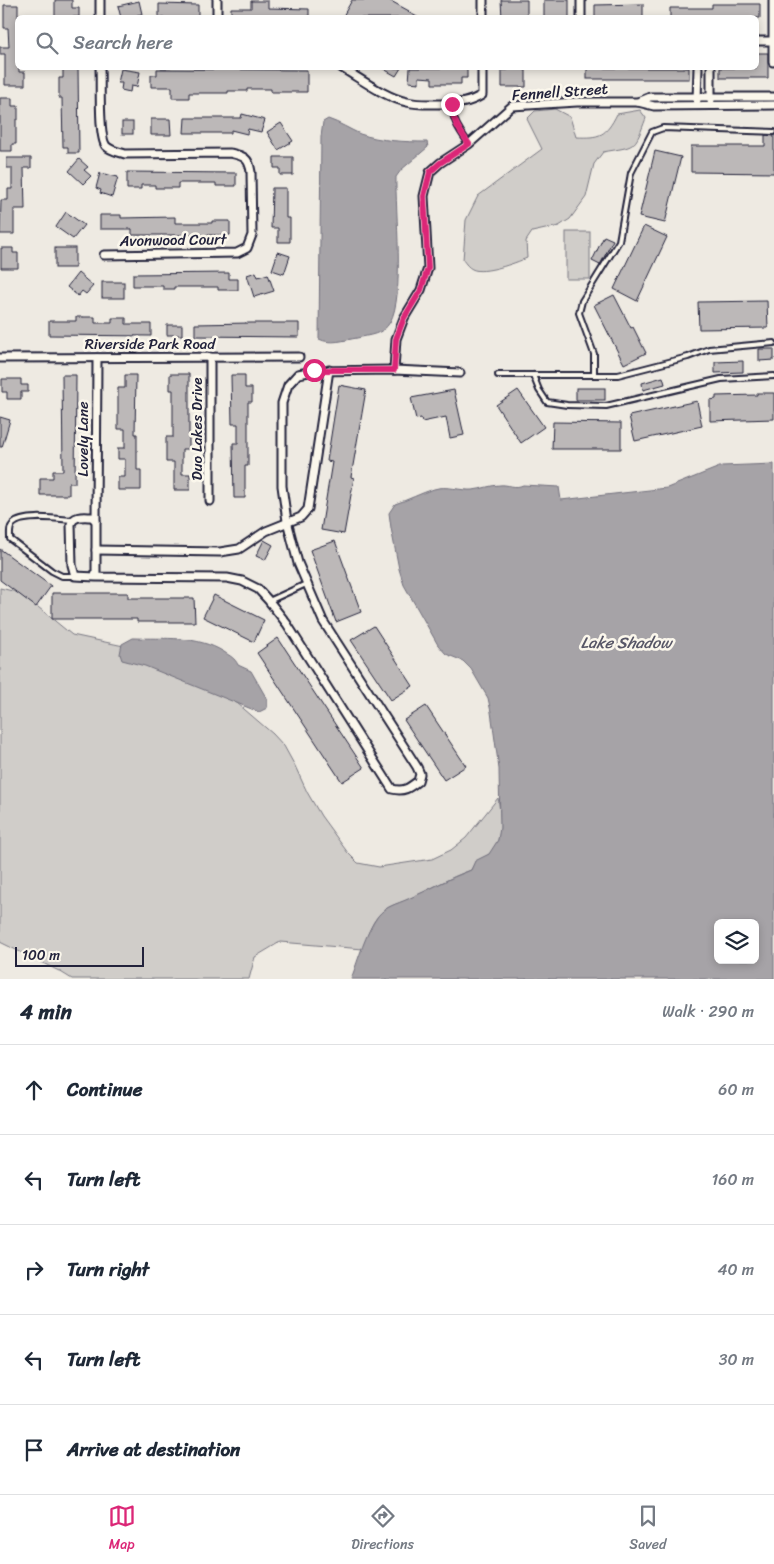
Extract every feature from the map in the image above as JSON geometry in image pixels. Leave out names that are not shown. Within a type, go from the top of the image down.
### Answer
[{"type":"street","points":[[100,0],[100,15]]},
{"type":"street","points":[[217,0],[217,15]]},
{"type":"street","points":[[483,0],[483,15]]},
{"type":"street","points":[[581,0],[581,15]]},
{"type":"street","points":[[773,0],[773,62]]},
{"type":"street","points":[[759,41],[773,41]]},
{"type":"street","name":"Avonwood Court","points":[[100,70],[101,135],[106,146],[124,154],[230,153],[243,156],[250,164],[251,172],[252,236],[247,248],[237,252],[104,255]]},
{"type":"street","points":[[345,70],[390,96],[407,102],[452,104],[473,101],[482,95],[482,70]]},
{"type":"street","points":[[697,105],[698,70]]},
{"type":"street","points":[[711,70],[711,105]]},
{"type":"street","name":"Fennell Street","points":[[638,102],[650,97],[774,97]]},
{"type":"street","name":"Fennell Street","points":[[394,370],[396,339],[404,318],[421,290],[428,268],[424,196],[430,172],[469,144],[512,106],[577,102],[638,102],[654,106],[774,105]]},
{"type":"street","name":"Duo Lakes Drive","points":[[210,357],[210,502]]},
{"type":"street","name":"Riverside Park Road","points":[[0,358],[299,357]]},
{"type":"street","name":"Lovely Lane","points":[[96,577],[97,358]]},
{"type":"street","points":[[96,521],[92,517],[76,517],[72,520],[72,566],[75,576],[227,578],[242,581],[258,589],[287,624],[392,789],[406,790],[418,781],[420,774],[417,767],[323,621],[298,563],[287,521],[282,486],[282,403],[288,385],[298,374],[314,370],[394,370],[460,373]]},
{"type":"street","points":[[96,550],[220,552],[238,549],[266,531],[301,516],[308,508],[329,370]]},
{"type":"lane","points":[[452,104],[452,115],[456,126],[469,144]]},
{"type":"lane","points":[[594,375],[594,354],[579,313],[582,301],[619,241],[631,173],[652,132],[663,128],[774,132]]},
{"type":"lane","points":[[498,375],[618,375],[688,357],[709,349],[774,343]]},
{"type":"lane","points":[[533,375],[539,390],[547,402],[567,405],[606,406],[721,379],[774,376]]},
{"type":"lane","points":[[72,520],[27,518],[13,524],[10,530],[10,539],[52,571],[62,576],[75,576]]},
{"type":"lane","points":[[269,601],[306,584]]},
{"type":"shaded area","points":[[555,109],[570,117],[576,137],[591,137],[601,134],[606,131],[617,114],[640,110],[646,118],[639,136],[632,145],[622,149],[603,152],[594,164],[586,197],[570,219],[559,226],[532,232],[526,241],[527,258],[484,271],[472,269],[463,260],[466,220],[478,196],[542,149],[527,119],[535,111]]},
{"type":"shaded area","points":[[566,232],[590,232],[590,279],[566,279]]},
{"type":"shaded area","points":[[0,588],[21,593],[72,635],[133,648],[237,703],[284,746],[321,816],[348,853],[358,863],[379,867],[432,859],[451,850],[466,838],[498,798],[500,828],[497,843],[493,850],[476,862],[471,870],[383,911],[372,926],[363,949],[280,942],[255,957],[249,979],[72,979],[0,942]]},
{"type":"water","points":[[328,119],[360,134],[393,141],[427,142],[428,147],[401,170],[396,177],[398,274],[395,310],[390,322],[384,330],[375,334],[333,342],[319,339],[321,137],[323,122]]},
{"type":"water","name":"Lake Shadow","points":[[774,464],[774,979],[351,979],[366,938],[378,916],[392,906],[471,870],[475,861],[489,854],[498,840],[500,828],[499,769],[488,698],[471,669],[463,661],[446,654],[438,645],[404,585],[399,569],[389,513],[395,504],[439,488],[468,490],[503,485],[559,487],[561,500],[667,488],[722,466]]},
{"type":"water","points":[[133,638],[192,640],[224,652],[232,657],[238,665],[251,671],[267,699],[267,708],[259,712],[145,666],[122,660],[120,654],[122,644]]},
{"type":"building","points":[[55,0],[72,0],[72,8],[79,8],[79,15],[55,15]]},
{"type":"building","points":[[352,0],[389,0],[414,15],[344,15]]},
{"type":"building","points":[[501,0],[527,0],[527,15],[502,15]]},
{"type":"building","points":[[544,0],[569,0],[569,15],[544,15]]},
{"type":"building","points":[[139,1],[142,14],[120,15],[118,6]]},
{"type":"building","points":[[251,1],[268,1],[268,8],[309,9],[309,15],[231,15],[231,8],[251,8]]},
{"type":"building","points":[[159,4],[198,5],[198,15],[159,15]]},
{"type":"building","points":[[643,4],[643,15],[595,15],[595,5]]},
{"type":"building","points":[[712,4],[760,4],[760,18],[759,15],[670,15],[670,8],[712,8]]},
{"type":"building","points":[[4,5],[18,5],[18,15],[15,15],[15,70],[25,72],[25,85],[5,85],[5,54],[0,54],[0,47],[9,47],[8,28],[4,28]]},
{"type":"building","points":[[759,53],[768,53],[768,78],[720,78],[720,70],[759,70]]},
{"type":"building","points":[[63,70],[78,70],[79,153],[68,153],[68,147],[63,147],[62,98],[59,98],[59,78],[63,78]]},
{"type":"building","points":[[121,70],[140,72],[137,87],[131,86],[130,92],[121,90],[122,83],[118,83]]},
{"type":"building","points":[[157,70],[307,70],[307,92],[271,92],[271,89],[247,89],[247,91],[228,91],[228,93],[189,93],[189,98],[172,98],[172,87],[151,87],[151,75],[157,75]]},
{"type":"building","points":[[386,70],[400,70],[396,76]]},
{"type":"building","points":[[410,70],[467,70],[467,78],[461,78],[461,84],[432,84],[432,78],[419,77],[419,83],[409,82]]},
{"type":"building","points":[[502,70],[526,70],[526,87],[502,87]]},
{"type":"building","points":[[587,70],[689,70],[689,79],[587,79]]},
{"type":"building","points":[[0,98],[12,98],[12,106],[18,106],[16,144],[12,144],[12,151],[0,151]]},
{"type":"building","points":[[242,114],[265,120],[261,132],[248,129],[247,134],[231,130],[231,133],[184,133],[185,118],[241,118]]},
{"type":"building","points":[[151,119],[170,119],[171,135],[151,135]]},
{"type":"building","points":[[122,122],[133,122],[133,134],[122,134]]},
{"type":"building","points":[[281,123],[293,141],[278,150],[267,132]]},
{"type":"building","points":[[765,135],[774,136],[774,173],[691,172],[691,146],[765,146]]},
{"type":"building","points":[[655,151],[681,157],[665,223],[639,217]]},
{"type":"building","points":[[274,157],[293,157],[293,175],[280,175],[280,168],[274,168]]},
{"type":"building","points":[[7,158],[31,158],[31,168],[24,168],[25,209],[14,209],[14,234],[0,234],[1,200],[8,200],[8,189],[12,189],[12,168],[7,168]]},
{"type":"building","points":[[79,159],[88,167],[84,170],[91,176],[83,184],[69,171]]},
{"type":"building","points":[[127,172],[236,173],[236,186],[216,186],[216,183],[178,183],[178,188],[155,188],[155,185],[141,185],[141,189],[127,189]]},
{"type":"building","points":[[100,173],[118,177],[112,197],[100,193],[101,190],[96,188]]},
{"type":"building","points":[[272,188],[286,188],[286,218],[290,218],[290,242],[278,242],[278,228],[271,228]]},
{"type":"building","points":[[66,212],[84,225],[73,239],[56,227]]},
{"type":"building","points":[[100,215],[121,215],[121,218],[175,217],[175,223],[230,221],[230,235],[132,235],[132,229],[100,229]]},
{"type":"building","points":[[644,226],[667,237],[637,301],[614,289]]},
{"type":"building","points":[[604,236],[613,240],[600,265],[592,261]]},
{"type":"building","points":[[1,248],[13,248],[13,253],[18,253],[18,268],[1,268]]},
{"type":"building","points":[[55,248],[75,248],[75,268],[55,268]]},
{"type":"building","points":[[278,252],[290,256],[284,274],[272,270]]},
{"type":"building","points":[[256,272],[258,277],[268,274],[274,291],[254,297],[247,275]]},
{"type":"building","points":[[78,273],[93,286],[86,294],[82,291],[78,296],[67,287]]},
{"type":"building","points":[[229,273],[229,279],[238,279],[238,290],[218,290],[218,287],[174,287],[174,289],[163,289],[163,286],[133,286],[133,274]]},
{"type":"building","points":[[102,282],[124,282],[124,298],[102,298]]},
{"type":"building","points":[[614,295],[646,353],[624,364],[594,305]]},
{"type":"building","points":[[767,301],[768,328],[699,329],[698,302]]},
{"type":"building","points":[[76,317],[95,317],[95,323],[112,323],[112,318],[126,318],[126,324],[151,324],[151,336],[49,335],[49,321],[76,321]]},
{"type":"building","points":[[299,323],[299,337],[195,336],[195,324]]},
{"type":"building","points":[[167,325],[182,325],[182,335],[167,335]]},
{"type":"building","points":[[759,349],[774,349],[774,360],[759,361]]},
{"type":"building","points":[[743,361],[743,372],[715,373],[715,362]]},
{"type":"building","points":[[170,374],[189,374],[189,449],[182,449],[182,474],[190,474],[190,490],[174,490],[174,462],[166,462],[166,437],[173,437],[173,390],[170,390]]},
{"type":"building","points":[[62,375],[76,375],[75,483],[69,483],[69,495],[40,495],[40,478],[53,478],[53,471],[63,471]]},
{"type":"building","points":[[125,375],[136,375],[135,434],[137,434],[137,470],[141,470],[141,490],[118,490],[118,477],[125,477],[125,459],[118,459],[118,448],[125,448],[125,429],[118,429],[118,388],[125,388]]},
{"type":"building","points":[[231,375],[245,375],[245,388],[252,388],[252,402],[248,402],[248,466],[245,466],[245,498],[234,498],[233,443],[238,443],[238,424],[232,424]]},
{"type":"building","points":[[663,377],[665,384],[643,390],[642,383]]},
{"type":"building","points":[[2,379],[21,379],[21,385],[28,385],[28,392],[21,392],[21,399],[7,399],[7,392],[2,392]]},
{"type":"building","points":[[339,385],[366,390],[351,477],[354,478],[344,534],[321,530],[332,462],[327,461]]},
{"type":"building","points":[[576,388],[605,388],[605,400],[576,400]]},
{"type":"building","points":[[454,390],[464,435],[450,438],[446,417],[422,422],[421,418],[416,419],[411,398]]},
{"type":"building","points":[[518,390],[544,427],[521,443],[496,405]]},
{"type":"building","points":[[757,393],[774,393],[774,419],[710,421],[710,400],[716,399],[716,396],[757,395]]},
{"type":"building","points":[[697,401],[702,426],[635,441],[629,416]]},
{"type":"building","points":[[0,417],[10,420],[2,447],[0,447]]},
{"type":"building","points":[[553,422],[621,423],[621,449],[552,449]]},
{"type":"building","points":[[264,540],[273,545],[265,560],[256,556]]},
{"type":"building","points":[[335,541],[361,612],[336,622],[310,550]]},
{"type":"building","points":[[0,549],[51,586],[36,607],[0,580]]},
{"type":"building","points":[[52,593],[128,593],[128,598],[194,598],[195,622],[137,622],[137,619],[52,619]]},
{"type":"building","points":[[214,595],[264,620],[254,642],[203,617]]},
{"type":"building","points":[[374,626],[413,686],[391,700],[351,640]]},
{"type":"building","points":[[278,638],[364,768],[342,782],[257,653]]},
{"type":"building","points":[[426,706],[466,766],[444,780],[404,720]]},
{"type":"route","points":[[314,370],[394,370],[396,339],[404,318],[421,290],[428,268],[424,196],[430,172],[469,144],[456,126],[452,115],[452,104]]}]
